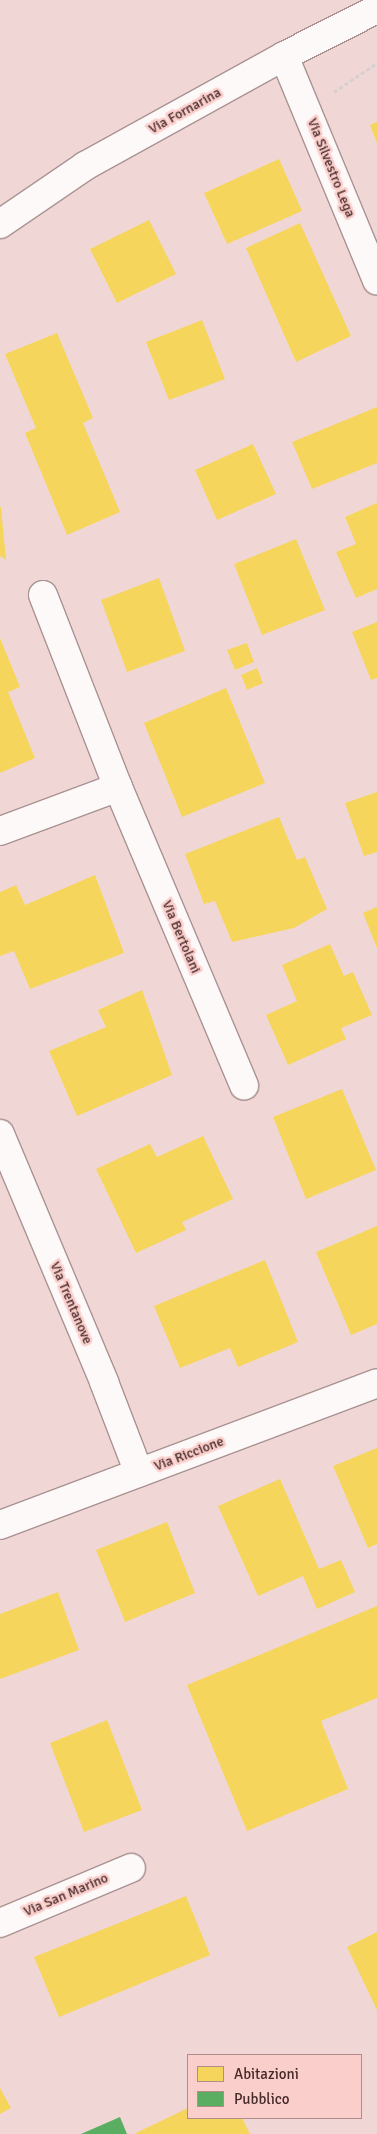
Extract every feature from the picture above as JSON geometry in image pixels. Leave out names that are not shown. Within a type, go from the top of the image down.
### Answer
[{"type":"street","name":"Via Fornarina","points":[[0,224],[85,166],[284,56],[377,9]]},
{"type":"street","name":"Via Silvestro Lega","points":[[284,56],[377,281]]},
{"type":"street","name":"Via Bertolani","points":[[43,595],[118,787],[244,1086]]},
{"type":"street","points":[[0,831],[118,787]]},
{"type":"street","name":"Via Trentanove","points":[[0,1134],[104,1382],[139,1474]]},
{"type":"street","name":"Via Riccione","points":[[0,1525],[377,1383]]},
{"type":"street","name":"Via San Marino","points":[[0,1923],[131,1868]]},
{"type":"path","points":[[331,94],[377,63]]},
{"type":"building: Abitazioni","points":[[377,122],[377,143],[370,125]]},
{"type":"building: Abitazioni","points":[[279,159],[302,211],[227,244],[204,193]]},
{"type":"building: Abitazioni","points":[[149,220],[176,274],[117,303],[90,249]]},
{"type":"building: Abitazioni","points":[[300,223],[351,336],[296,362],[246,248]]},
{"type":"building: Abitazioni","points":[[202,320],[225,379],[169,400],[146,342]]},
{"type":"building: Abitazioni","points":[[57,333],[93,418],[83,423],[120,512],[67,535],[25,433],[36,428],[5,354]]},
{"type":"building: Abitazioni","points":[[377,407],[377,463],[312,489],[292,442]]},
{"type":"building: Abitazioni","points":[[253,444],[276,494],[217,520],[195,470]]},
{"type":"building: Abitazioni","points":[[377,503],[377,589],[356,598],[336,552],[356,544],[345,517]]},
{"type":"building: Abitazioni","points":[[1,507],[6,560],[0,556]]},
{"type":"building: Abitazioni","points":[[296,539],[325,610],[262,635],[234,564]]},
{"type":"building: Abitazioni","points":[[159,578],[185,651],[127,672],[101,600]]},
{"type":"building: Abitazioni","points":[[377,622],[377,678],[371,680],[352,632]]},
{"type":"building: Abitazioni","points":[[0,638],[20,687],[8,692],[35,758],[0,773]]},
{"type":"building: Abitazioni","points":[[247,643],[254,662],[235,670],[227,650]]},
{"type":"building: Abitazioni","points":[[257,668],[263,683],[247,690],[241,675]]},
{"type":"building: Abitazioni","points":[[226,688],[265,783],[182,817],[144,723]]},
{"type":"building: Abitazioni","points":[[377,792],[377,852],[364,856],[345,803]]},
{"type":"building: Abitazioni","points":[[279,817],[297,860],[305,857],[327,909],[294,928],[232,942],[215,901],[204,904],[185,854]]},
{"type":"building: Abitazioni","points":[[95,875],[124,953],[30,989],[14,951],[0,956],[0,892],[16,885],[25,905]]},
{"type":"building: Abitazioni","points":[[377,907],[377,948],[363,913]]},
{"type":"building: Abitazioni","points":[[330,944],[344,976],[353,972],[372,1015],[341,1028],[346,1039],[288,1065],[266,1015],[297,1001],[282,965]]},
{"type":"building: Abitazioni","points":[[142,990],[172,1075],[77,1116],[49,1051],[106,1027],[98,1010]]},
{"type":"building: Abitazioni","points":[[342,1089],[376,1170],[306,1199],[273,1117]]},
{"type":"building: Abitazioni","points":[[203,1136],[233,1199],[182,1222],[186,1230],[136,1253],[96,1169],[150,1144],[157,1157]]},
{"type":"building: Abitazioni","points":[[377,1226],[377,1324],[351,1335],[316,1252]]},
{"type":"building: Abitazioni","points":[[265,1260],[298,1342],[238,1367],[230,1348],[180,1368],[154,1306]]},
{"type":"building: Abitazioni","points":[[377,1448],[377,1544],[368,1548],[333,1466]]},
{"type":"building: Abitazioni","points":[[280,1479],[319,1569],[341,1560],[355,1592],[317,1609],[303,1576],[258,1596],[218,1506]]},
{"type":"building: Abitazioni","points":[[167,1522],[195,1593],[125,1622],[96,1550]]},
{"type":"building: Abitazioni","points":[[58,1592],[79,1650],[0,1679],[0,1614]]},
{"type":"building: Abitazioni","points":[[377,1606],[377,1698],[321,1721],[348,1789],[247,1831],[187,1685]]},
{"type":"building: Abitazioni","points":[[107,1720],[142,1810],[84,1832],[50,1743]]},
{"type":"building: Abitazioni","points":[[186,1896],[210,1955],[59,2017],[34,1957]]},
{"type":"building: Abitazioni","points":[[377,1932],[377,2010],[347,1947]]},
{"type":"building: Abitazioni","points":[[0,2088],[11,2108],[0,2114]]},
{"type":"building: Abitazioni","points":[[187,2108],[187,2119],[242,2119],[250,2134],[134,2134]]},
{"type":"building: Pubblico","points":[[120,2117],[127,2134],[81,2134]]}]
